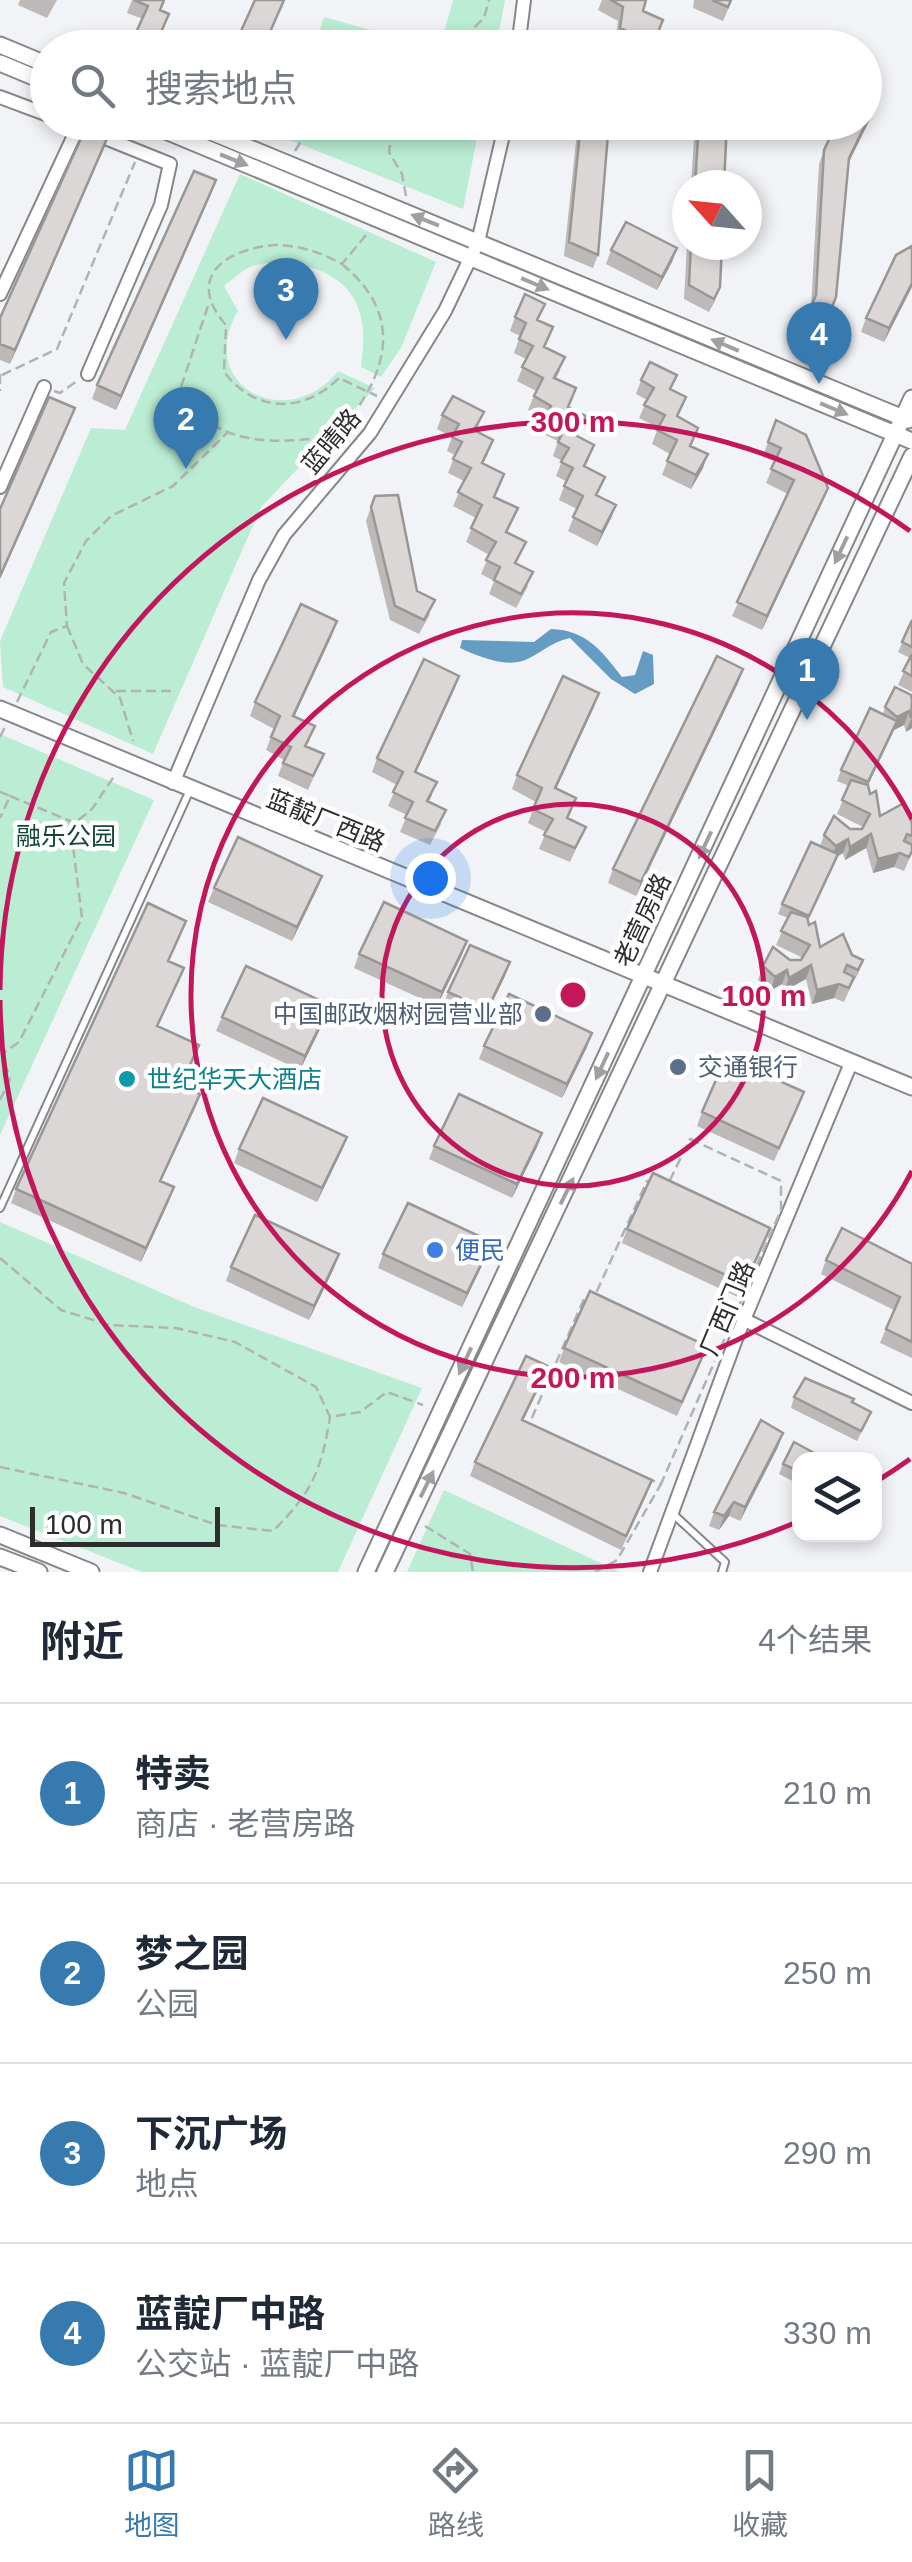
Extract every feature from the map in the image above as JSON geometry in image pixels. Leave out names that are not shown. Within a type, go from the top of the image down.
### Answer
[{"type":"street","points":[[520,30],[524,0]]},
{"type":"street","points":[[0,46],[30,58]]},
{"type":"street","points":[[0,63],[30,76]]},
{"type":"street","points":[[0,97],[30,109]]},
{"type":"street","points":[[0,294],[66,140]]},
{"type":"street","points":[[88,374],[161,205],[170,164],[114,140]]},
{"type":"street","points":[[145,151],[150,140]]},
{"type":"street","points":[[194,140],[907,420]]},
{"type":"street","points":[[228,140],[912,442]]},
{"type":"street","name":"蓝晴路","points":[[173,783],[259,580],[284,534],[370,432],[407,379],[475,250],[502,140]]},
{"type":"street","points":[[0,487],[44,387]]},
{"type":"street","name":"老营房路","points":[[366,1572],[895,434],[907,420],[912,398]]},
{"type":"street","name":"老营房路","points":[[384,1572],[912,456]]},
{"type":"street","name":"蓝靛厂西路","points":[[3,712],[912,1088]]},
{"type":"street","name":"厂西门路","points":[[650,1572],[736,1339],[747,1321],[851,1062]]},
{"type":"street","points":[[747,1321],[912,1403]]},
{"type":"street","points":[[0,1535],[91,1572]]},
{"type":"street","points":[[0,1556],[39,1572]]},
{"type":"lane","points":[[0,1208],[190,790]]},
{"type":"lane","points":[[672,1513],[725,1562],[722,1572]]},
{"type":"path","points":[[472,30],[484,18],[488,0]]},
{"type":"path","points":[[286,154],[294,152],[301,140]]},
{"type":"path","points":[[391,140],[389,152],[402,174],[407,203]]},
{"type":"path","points":[[0,391],[1,374],[57,348],[145,151]]},
{"type":"path","points":[[342,264],[366,235]]},
{"type":"path","points":[[266,246],[323,253],[342,264],[372,294],[382,316],[384,344],[370,392],[338,434],[288,442],[242,438],[188,404],[180,387],[208,305],[206,285],[212,274],[237,254],[266,246]]},
{"type":"path","points":[[208,305],[226,325],[224,372],[245,392],[284,406],[308,402],[340,378],[384,400]]},
{"type":"path","points":[[44,387],[60,393],[88,374]]},
{"type":"path","points":[[134,741],[114,691],[82,664],[67,626],[64,583],[86,541],[111,516],[173,486],[228,432]]},
{"type":"path","points":[[0,738],[3,712],[51,632],[67,626]]},
{"type":"path","points":[[114,691],[176,691]]},
{"type":"path","points":[[70,822],[92,809],[124,762]]},
{"type":"path","points":[[0,792],[70,822]]},
{"type":"path","points":[[0,818],[10,796]]},
{"type":"path","points":[[0,1100],[10,1079],[1,1054],[19,1042],[82,918],[70,822]]},
{"type":"path","points":[[595,1572],[617,1560],[661,1484],[781,1210],[781,1181],[690,1139],[666,1188],[647,1181],[592,1302],[584,1299],[526,1429],[661,1484]]},
{"type":"path","points":[[0,1258],[60,1310],[109,1325],[176,1328],[236,1342],[316,1387],[330,1418],[322,1465],[305,1499],[273,1531],[217,1525],[124,1494],[0,1467]]},
{"type":"path","points":[[330,1418],[360,1412],[388,1392],[422,1405]]},
{"type":"path","points":[[410,1518],[470,1554],[473,1572]]},
{"type":"green space","points":[[453,0],[505,0],[499,30],[445,30]]},
{"type":"green space","points":[[324,17],[371,30],[320,30]]},
{"type":"green space","points":[[290,140],[477,140],[463,209]]},
{"type":"green space","points":[[240,174],[436,262],[401,348],[381,377],[361,367],[361,316],[354,299],[335,279],[308,266],[278,262],[250,267],[224,286],[238,311],[228,338],[228,361],[237,380],[253,393],[273,399],[295,399],[318,390],[338,371],[375,388],[261,507],[153,754],[3,687],[0,641],[91,428],[125,430]]},
{"type":"green space","name":"融乐公园","points":[[0,734],[154,800],[0,1135]]},
{"type":"green space","points":[[0,1222],[194,1307],[422,1388],[338,1572],[142,1572],[0,1516]]},
{"type":"green space","points":[[444,1490],[620,1572],[407,1572]]},
{"type":"water","points":[[551,629],[583,638],[600,650],[622,677],[635,675],[643,651],[653,655],[654,684],[635,694],[611,679],[570,638],[509,663],[460,648],[462,640],[534,642]]},
{"type":"building","points":[[134,0],[164,0],[160,10],[169,14],[162,30],[137,30],[148,6]]},
{"type":"building","points":[[255,0],[284,0],[271,30],[241,30]]},
{"type":"building","points":[[611,0],[646,0],[643,11],[663,20],[659,30],[620,28],[623,7]]},
{"type":"building","points":[[712,0],[731,0],[728,7]]},
{"type":"building","points":[[80,140],[106,140],[15,350],[0,344],[0,318]]},
{"type":"building","points":[[579,140],[608,140],[598,255],[569,242]]},
{"type":"building","points":[[698,140],[726,140],[725,170],[696,170]]},
{"type":"building","points":[[829,140],[858,140],[849,158],[836,297],[830,312],[837,315],[828,336],[803,325],[816,295],[824,150]]},
{"type":"building","points":[[194,171],[216,180],[121,396],[97,385]]},
{"type":"building","points":[[626,222],[672,245],[672,258],[662,277],[611,250]]},
{"type":"building","points":[[912,246],[912,283],[889,328],[866,318],[896,255]]},
{"type":"building","points":[[690,260],[721,260],[720,287],[714,299],[689,285]]},
{"type":"building","points":[[525,294],[545,304],[537,320],[553,327],[544,347],[565,357],[554,378],[576,388],[568,407],[586,416],[577,436],[594,445],[584,466],[605,477],[596,495],[616,505],[602,532],[573,517],[583,496],[564,486],[573,468],[561,462],[569,448],[558,442],[565,428],[544,418],[551,406],[534,396],[543,378],[522,367],[533,346],[519,339],[526,323],[515,317]]},
{"type":"building","points":[[650,362],[677,375],[670,389],[686,397],[677,416],[698,428],[690,446],[708,454],[696,475],[667,461],[677,440],[657,430],[665,415],[644,405],[654,388],[641,380]]},
{"type":"building","points":[[453,396],[484,412],[474,430],[493,440],[482,463],[504,474],[494,497],[518,508],[506,532],[526,542],[515,563],[533,572],[521,594],[494,580],[500,567],[486,560],[496,542],[471,528],[482,505],[458,492],[471,468],[453,459],[462,442],[452,437],[459,424],[442,415]]},
{"type":"building","points":[[49,397],[75,408],[0,576],[0,509]]},
{"type":"building","points":[[776,420],[806,435],[828,488],[767,616],[737,602],[794,480],[771,469],[781,448],[768,442]]},
{"type":"building","points":[[398,495],[417,591],[435,600],[424,620],[395,606],[371,507],[375,496]]},
{"type":"building","points":[[301,604],[337,621],[293,716],[315,726],[305,746],[324,754],[313,776],[283,763],[291,747],[271,737],[280,716],[255,702]]},
{"type":"building","points":[[912,620],[912,647],[902,642]]},
{"type":"building","points":[[912,654],[912,676],[903,671]]},
{"type":"building","points":[[717,656],[743,669],[641,882],[613,869]]},
{"type":"building","points":[[424,659],[459,676],[415,772],[437,782],[427,801],[446,810],[435,831],[405,818],[413,802],[393,792],[403,772],[377,758]]},
{"type":"building","points":[[563,676],[599,693],[555,788],[576,798],[567,818],[586,827],[575,848],[544,835],[553,819],[533,809],[542,788],[517,775]]},
{"type":"building","points":[[895,687],[911,695],[911,718],[909,711],[897,717],[885,707]]},
{"type":"building","points":[[870,708],[897,721],[868,782],[841,770]]},
{"type":"building","points":[[851,780],[868,785],[870,794],[876,791],[880,816],[904,803],[912,823],[912,836],[907,834],[904,841],[912,845],[909,857],[900,853],[878,859],[871,834],[850,847],[848,839],[836,846],[824,835],[834,816],[850,829],[862,829],[870,814],[842,800]]},
{"type":"building","points":[[238,837],[322,876],[297,927],[214,888]]},
{"type":"building","points":[[811,842],[838,854],[809,916],[782,904]]},
{"type":"building","points":[[384,902],[467,941],[442,992],[359,954]]},
{"type":"building","name":"世纪华天大酒店","points":[[148,903],[186,921],[168,961],[184,968],[157,1026],[199,1045],[181,1085],[200,1094],[160,1181],[174,1187],[146,1248],[16,1189]]},
{"type":"building","points":[[791,912],[807,917],[809,925],[815,922],[820,947],[843,934],[852,955],[863,960],[858,970],[847,965],[844,972],[854,977],[849,988],[839,984],[817,990],[811,965],[789,978],[787,970],[775,977],[763,966],[773,947],[790,960],[801,960],[810,945],[781,931]]},
{"type":"building","points":[[470,945],[510,962],[487,1010],[448,992]]},
{"type":"building","points":[[246,966],[330,1005],[305,1056],[222,1017]]},
{"type":"building","points":[[509,994],[592,1033],[567,1084],[484,1046]]},
{"type":"building","points":[[726,1057],[804,1092],[779,1148],[702,1112]]},
{"type":"building","points":[[459,1094],[542,1133],[517,1184],[434,1146]]},
{"type":"building","points":[[263,1098],[347,1137],[322,1188],[239,1149]]},
{"type":"building","points":[[653,1173],[770,1228],[745,1284],[627,1229]]},
{"type":"building","points":[[408,1203],[492,1242],[467,1293],[383,1254]]},
{"type":"building","points":[[255,1215],[339,1254],[314,1306],[231,1267]]},
{"type":"building","points":[[842,1228],[912,1264],[912,1342],[886,1329],[900,1297],[826,1260]]},
{"type":"building","points":[[590,1291],[707,1346],[682,1402],[564,1348]]},
{"type":"building","points":[[526,1356],[548,1366],[522,1420],[652,1480],[626,1536],[475,1462]]},
{"type":"building","points":[[805,1378],[854,1399],[852,1402],[871,1412],[861,1431],[794,1397]]},
{"type":"building","points":[[761,1420],[783,1433],[745,1507],[734,1502],[724,1516],[714,1512]]},
{"type":"building","points":[[794,1442],[812,1452],[792,1452],[792,1468],[783,1464]]},
{"type":"place","name":"下沉广场","points":[[286,340]]},
{"type":"place","name":"蓝靛厂中路","points":[[819,384]]},
{"type":"place","name":"梦之园","points":[[186,469]]},
{"type":"place","name":"特卖","points":[[807,720]]},
{"type":"place","name":"中国邮政烟树园营业部","points":[[543,1014]]},
{"type":"place","name":"交通银行","points":[[678,1067]]},
{"type":"place","name":"世纪华天大酒店","points":[[127,1079]]},
{"type":"place","name":"便民","points":[[435,1250]]}]
